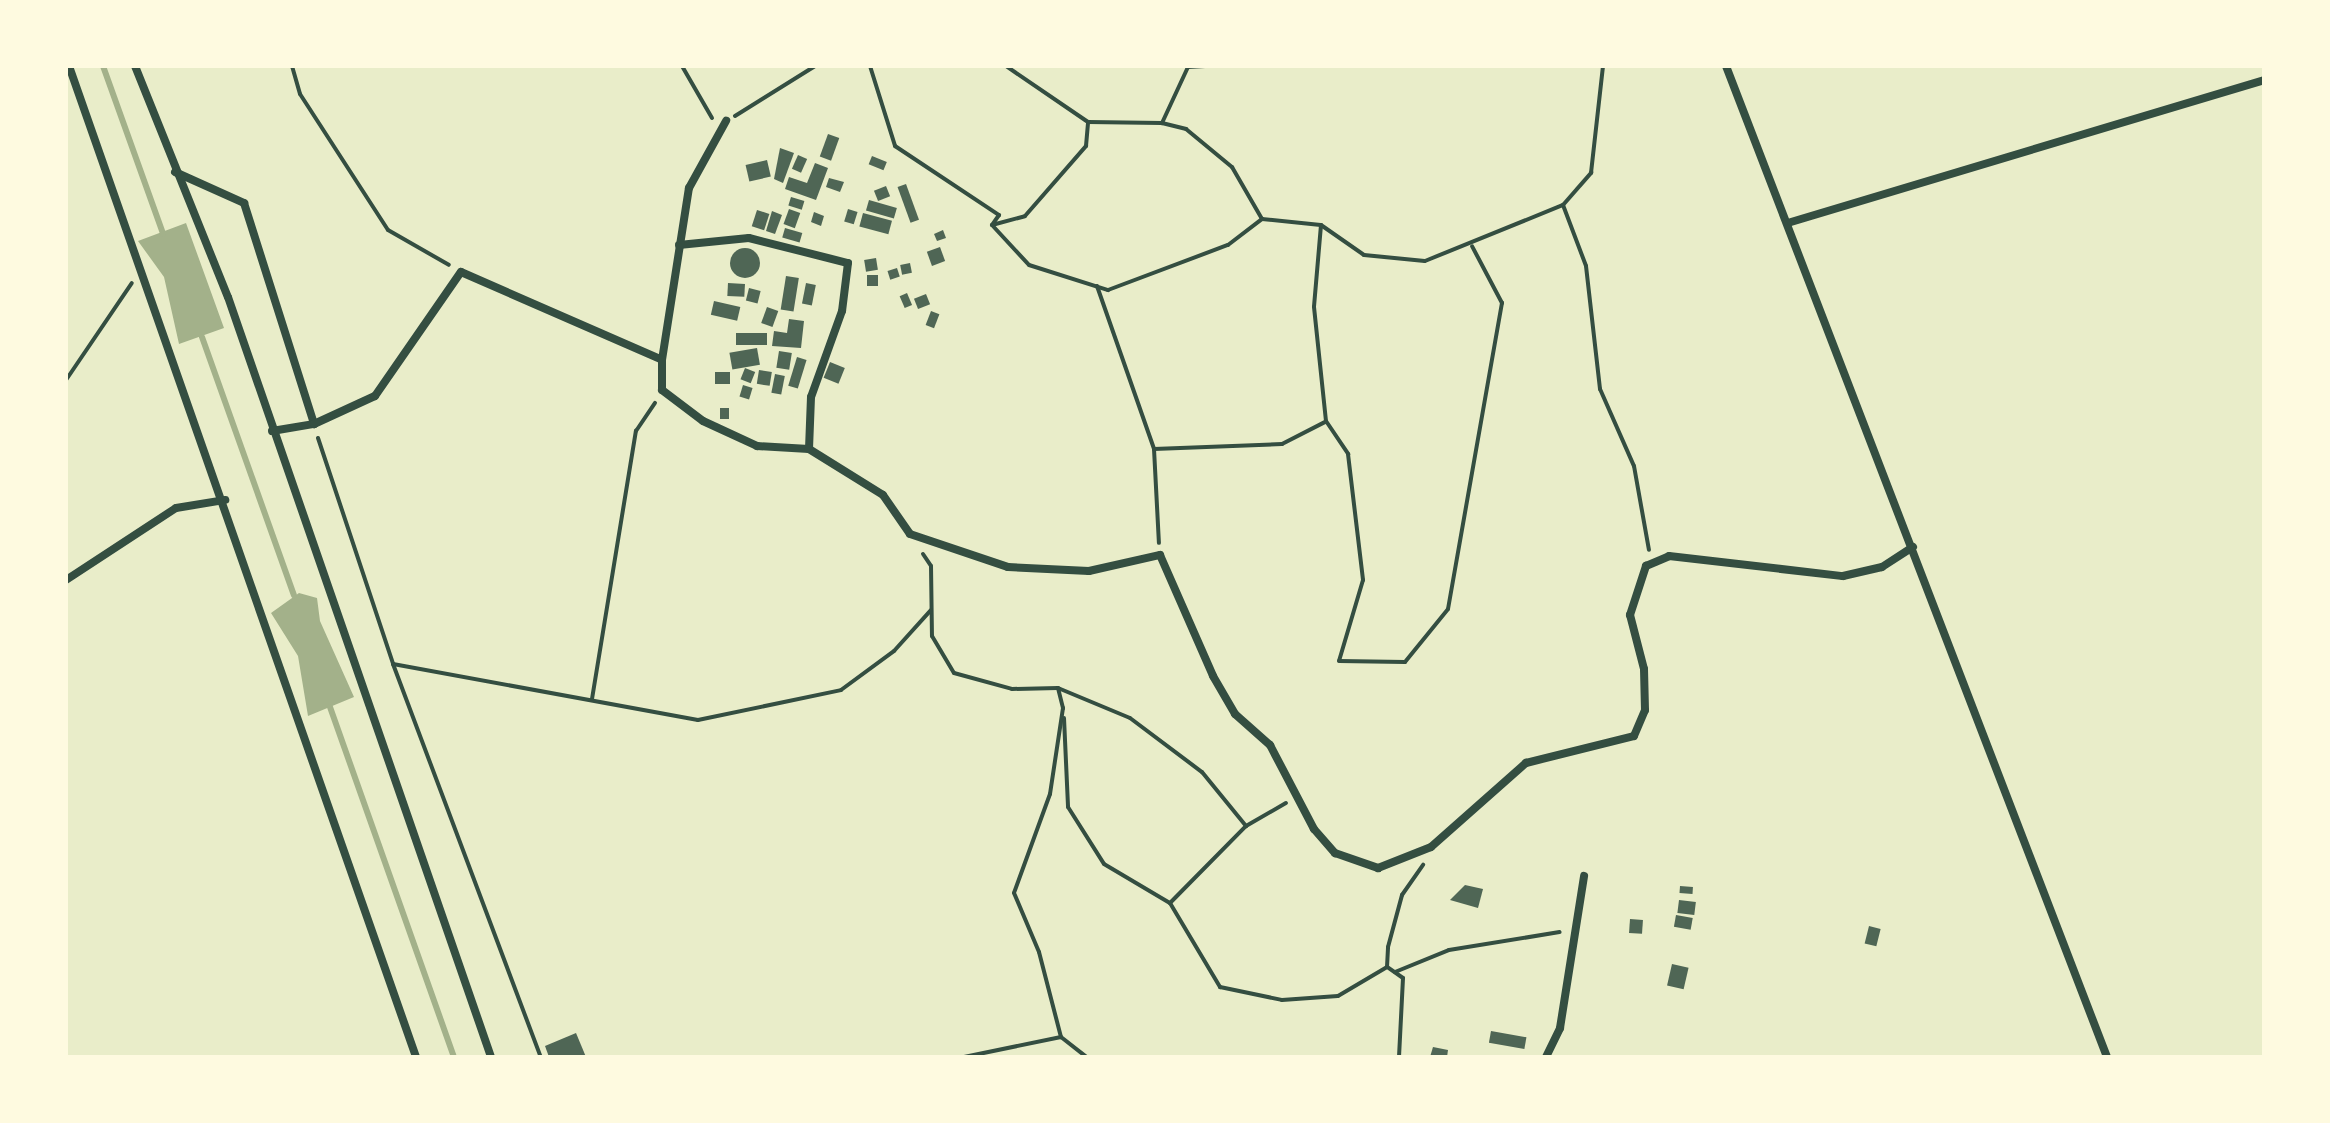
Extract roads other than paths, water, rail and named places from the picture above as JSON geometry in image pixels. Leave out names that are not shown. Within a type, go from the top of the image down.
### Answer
[{"type":"street","points":[[69,66],[138,269],[225,500],[416,1057]]},
{"type":"street","points":[[135,66],[174,172],[228,297],[491,1057]]},
{"type":"street","points":[[1726,66],[1791,222],[2107,1057]]},
{"type":"street","points":[[1791,222],[2264,80]]},
{"type":"street","points":[[726,121],[689,188],[662,360],[662,390],[703,421],[757,446],[809,449],[883,495],[910,534],[1008,567],[1089,571],[1160,555],[1213,676],[1235,714],[1270,745],[1335,853],[1378,868],[1417,853],[1526,763],[1634,736],[1645,710],[1644,669],[1630,615],[1646,566],[1660,560],[1764,562],[1843,576],[1882,567],[1913,547]]},
{"type":"street","points":[[174,172],[244,203],[314,424]]},
{"type":"street","points":[[679,245],[749,238],[848,263],[842,311],[811,397],[809,449]]},
{"type":"street","points":[[272,431],[314,424],[375,396],[461,272],[662,360]]},
{"type":"street","points":[[66,580],[176,508],[225,500]]},
{"type":"street","points":[[1546,1057],[1560,1028],[1584,876]]},
{"type":"waterway","points":[[103,66],[163,234]]},
{"type":"waterway","points":[[202,337],[294,595]]},
{"type":"waterway","points":[[330,707],[454,1057]]}]
